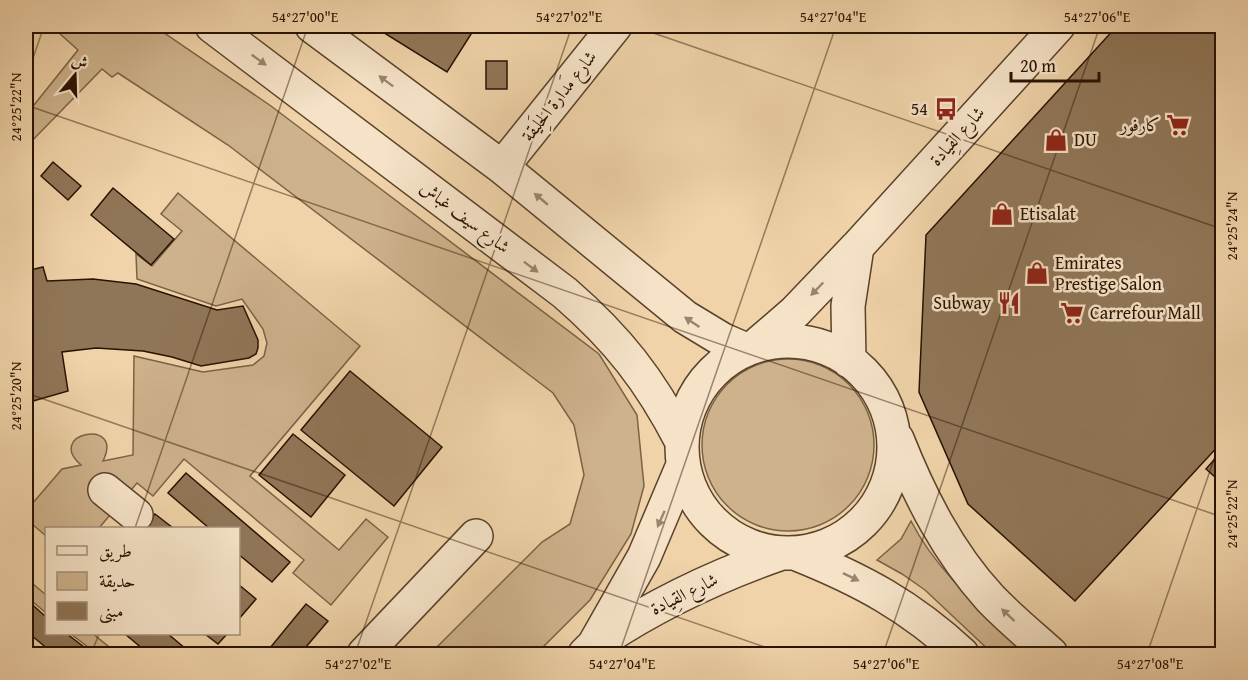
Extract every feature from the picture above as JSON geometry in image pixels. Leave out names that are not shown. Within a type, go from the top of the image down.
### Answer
[{"type":"street","name":"شارع سيف غباش","points":[[212,26],[556,286],[589,314],[632,360],[667,414],[682,454]]},
{"type":"street","points":[[312,26],[502,167],[677,311],[704,330],[752,346]]},
{"type":"street","name":"شارع مَدارة الحِلَيقة","points":[[502,167],[615,26]]},
{"type":"street","name":"شارع القِيادة","points":[[752,346],[795,312],[1058,26]]},
{"type":"street","points":[[849,361],[848,306],[857,247]]},
{"type":"street","points":[[962,654],[941,635],[896,602],[849,575],[788,554],[752,547],[727,534],[706,515],[692,491],[682,454],[684,422],[690,404],[712,371],[727,359],[752,346],[783,341],[806,343],[829,350],[849,361],[867,376],[881,395],[891,416],[897,439],[927,507],[967,570],[991,598],[1051,654]]},
{"type":"street","points":[[788,554],[821,549],[842,539],[861,524],[877,506],[889,485],[895,463],[897,439]]},
{"type":"street","name":"شارع القِيادة","points":[[590,650],[644,557],[682,454]]},
{"type":"street","points":[[105,490],[136,515]]},
{"type":"street","points":[[364,654],[476,536]]},
{"type":"street","name":"شارع القِيادة","points":[[590,650],[628,622],[683,593],[740,567],[788,554]]},
{"type":"green space","points":[[66,26],[154,26],[271,106],[599,354],[637,415],[644,486],[631,534],[590,600],[536,654],[430,654],[542,542],[570,524],[584,475],[574,425],[553,393],[228,145],[118,73],[112,77],[102,69],[26,147],[26,115],[78,50],[59,33]]},
{"type":"green space","points":[[178,193],[360,346],[250,476],[339,550],[366,519],[388,537],[331,605],[293,573],[304,560],[184,459],[153,496],[137,483],[100,527],[45,527],[45,535],[26,519],[26,511],[62,469],[81,465],[72,454],[72,445],[78,438],[86,434],[96,434],[104,439],[107,447],[103,461],[133,455],[134,356],[203,372],[253,365],[264,356],[267,343],[263,329],[242,299],[216,306],[137,279],[136,254],[152,266],[182,231],[161,214]]},
{"type":"green space","points":[[788,359],[805,360],[821,365],[836,373],[849,384],[860,397],[868,412],[873,428],[873,462],[868,478],[860,493],[849,506],[836,517],[821,525],[805,530],[788,531],[771,530],[755,525],[740,517],[727,506],[716,493],[708,478],[703,462],[702,445],[703,428],[708,412],[716,397],[727,384],[740,373],[755,365],[771,360]]},
{"type":"green space","points":[[911,521],[947,573],[1022,647],[1014,654],[993,654],[925,590],[877,560],[901,539]]},
{"type":"green space","points":[[26,578],[45,594],[45,612],[26,596]]},
{"type":"green space","points":[[72,635],[94,635],[118,654],[97,654]]},
{"type":"building","points":[[373,26],[465,26],[473,31],[447,72]]},
{"type":"building","name":"Carrefour Mall","points":[[1117,26],[1222,26],[1222,442],[1075,601],[968,504],[919,392],[926,235]]},
{"type":"building","points":[[486,61],[507,61],[507,89],[486,89]]},
{"type":"building","points":[[53,162],[81,186],[68,200],[41,176]]},
{"type":"building","points":[[113,188],[174,239],[151,265],[91,215]]},
{"type":"building","points":[[43,267],[47,281],[93,279],[136,284],[217,310],[243,306],[258,340],[256,354],[249,358],[201,366],[143,351],[96,348],[62,352],[68,391],[33,401],[26,386],[26,271]]},
{"type":"building","points":[[350,371],[442,447],[394,506],[301,430]]},
{"type":"building","points":[[293,434],[345,475],[311,517],[259,475]]},
{"type":"building","points":[[1222,451],[1222,483],[1206,469]]},
{"type":"building","points":[[186,473],[290,562],[272,582],[240,556],[240,527],[208,527],[168,493]]},
{"type":"building","points":[[155,514],[172,527],[143,527]]},
{"type":"building","points":[[240,586],[256,599],[240,618]]},
{"type":"building","points":[[26,599],[45,616],[45,635],[68,635],[93,654],[54,654],[26,631]]},
{"type":"building","points":[[306,604],[328,621],[300,654],[265,654]]},
{"type":"building","points":[[126,635],[169,635],[192,654],[149,654]]},
{"type":"building","points":[[206,635],[226,635],[218,644]]},
{"type":"place","name":"54","points":[[946,109]]},
{"type":"place","name":"كارفور","points":[[1178,125]]},
{"type":"place","name":"DU","points":[[1056,140]]},
{"type":"place","name":"Etisalat","points":[[1002,214]]},
{"type":"place","name":"Emirates Prestige Salon","points":[[1037,273]]},
{"type":"place","name":"Subway","points":[[1009,303]]},
{"type":"place","name":"Carrefour Mall","points":[[1072,313]]}]
